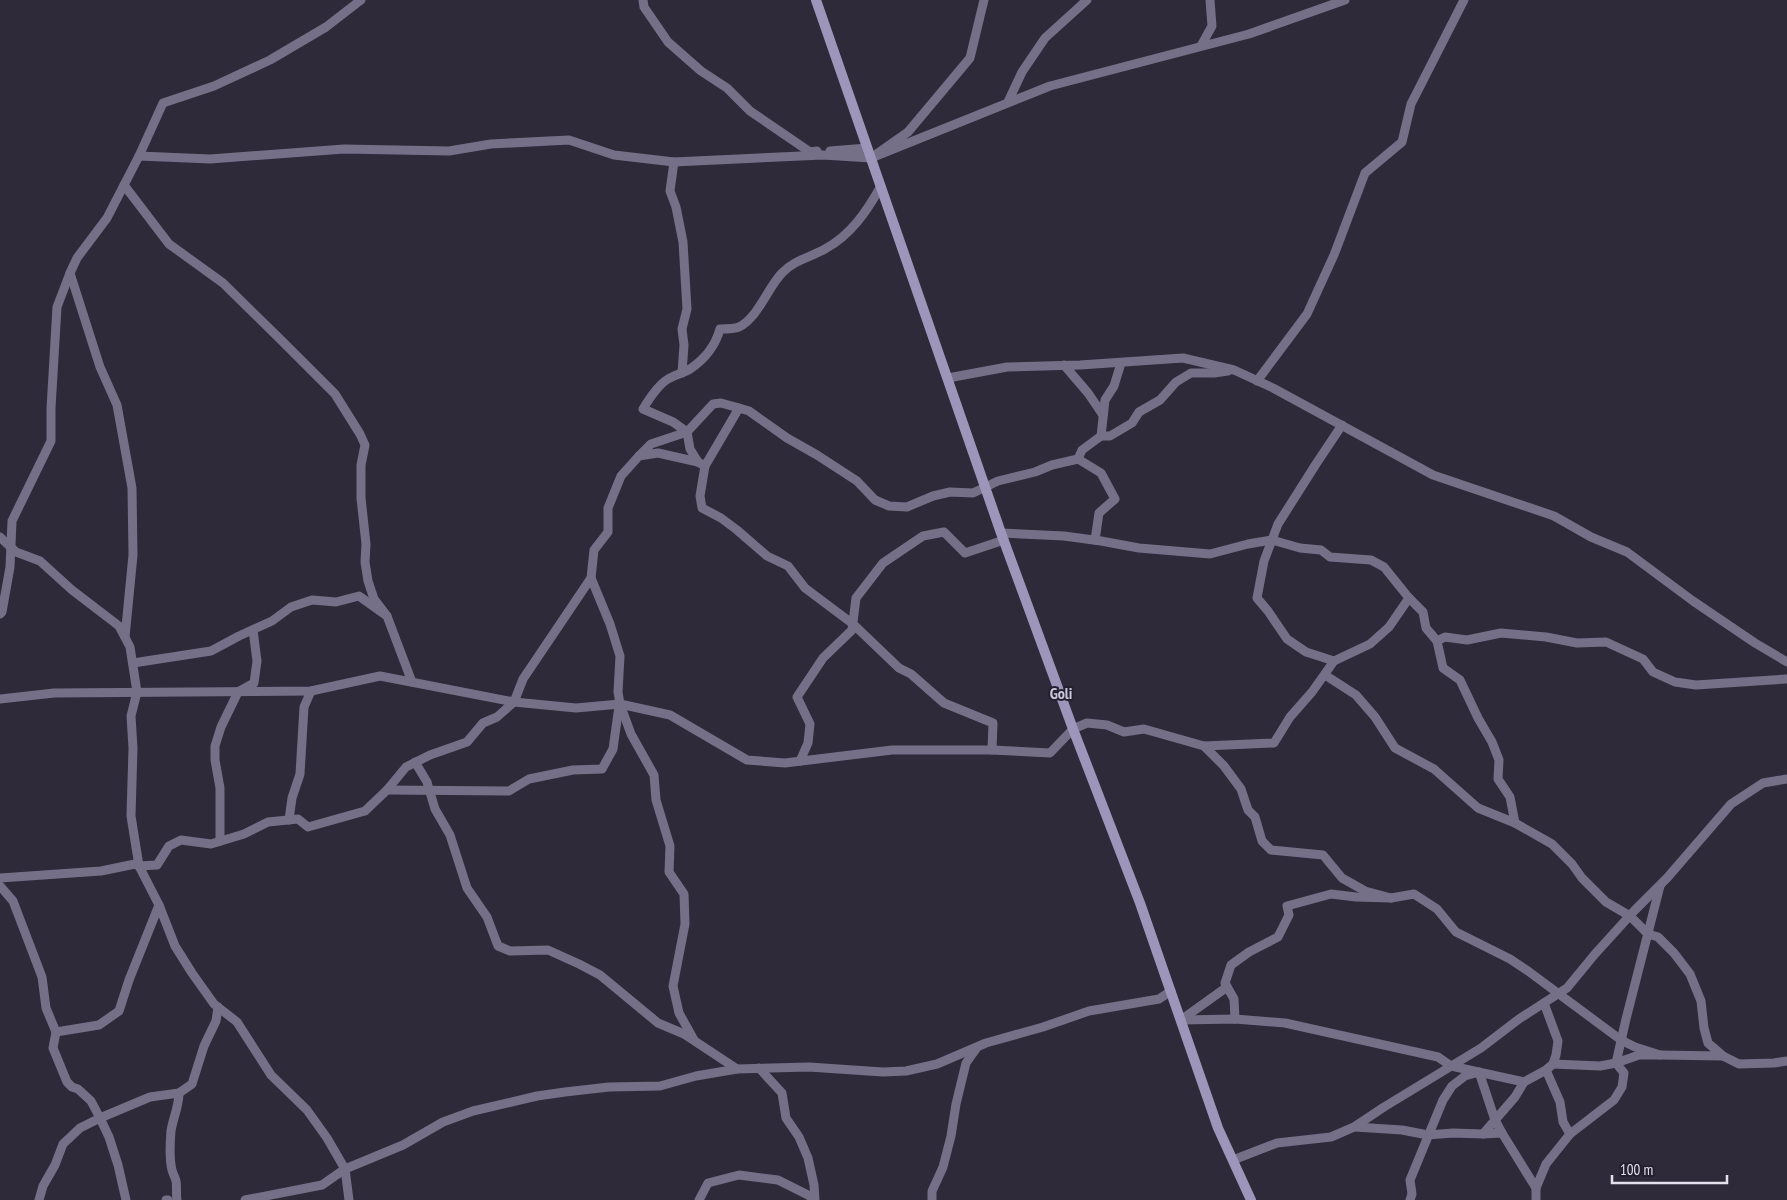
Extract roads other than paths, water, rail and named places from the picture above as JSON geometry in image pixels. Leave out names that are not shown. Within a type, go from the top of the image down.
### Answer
[{"type":"main road","points":[[816,0],[1002,536],[1140,903],[1218,1128],[1251,1200]]},
{"type":"street","points":[[0,614],[5,596],[12,548],[12,521],[52,442],[51,408],[57,307],[77,258],[107,218],[164,103],[214,86],[270,60],[326,26],[360,0]]},
{"type":"street","points":[[643,0],[644,7],[668,42],[701,71],[727,88],[750,111],[810,152],[869,153],[908,132],[970,58],[984,0]]},
{"type":"street","points":[[1008,102],[1022,72],[1045,38],[1087,0]]},
{"type":"street","points":[[1201,46],[1212,26],[1210,0]]},
{"type":"street","points":[[139,156],[210,159],[344,149],[449,151],[490,144],[569,140],[614,155],[674,162],[869,153],[1050,86],[1249,34],[1345,0]]},
{"type":"street","points":[[1257,381],[1307,314],[1334,255],[1365,173],[1402,142],[1412,104],[1464,0]]},
{"type":"street","points":[[674,162],[670,191],[676,207],[683,242],[687,309],[682,329],[684,346],[682,372]]},
{"type":"street","points":[[124,185],[168,244],[223,284],[335,394],[360,434],[365,445],[361,465],[361,498],[368,581],[374,598],[386,616],[412,682]]},
{"type":"street","points":[[701,464],[690,449],[687,432],[673,422],[643,409],[650,397],[667,379],[690,369],[710,352],[717,340],[720,329],[739,327],[754,313],[781,273],[798,260],[825,249],[845,235],[867,210],[881,186]]},
{"type":"street","points":[[70,273],[100,367],[117,405],[132,488],[133,556],[125,637]]},
{"type":"street","points":[[948,378],[1007,367],[1064,366],[1183,358],[1234,370],[1342,425],[1434,476],[1554,516],[1591,537],[1627,552],[1755,643],[1787,662]]},
{"type":"street","points":[[1101,436],[1105,400],[1114,386],[1121,362]]},
{"type":"street","points":[[1064,366],[1088,393],[1103,415]]},
{"type":"street","points":[[1078,460],[1082,450],[1101,436],[1110,436],[1132,423],[1139,412],[1160,400],[1176,382],[1192,373],[1214,373],[1234,370]]},
{"type":"street","points":[[0,878],[101,871],[135,864],[139,866],[157,865],[169,846],[181,840],[211,844],[244,834],[268,822],[298,819],[308,827],[365,811],[387,790],[406,767],[430,755],[467,742],[483,723],[497,717],[514,702],[523,679],[591,578],[594,550],[608,532],[608,508],[621,476],[651,444],[687,432],[713,404],[721,403],[749,412],[856,481],[875,500],[889,506],[907,507],[950,492],[973,492],[998,481],[1035,472],[1052,465],[1078,460],[1101,473],[1115,499],[1099,513],[1095,540]]},
{"type":"street","points":[[739,408],[701,464],[700,496],[702,508],[738,530],[767,556],[788,566],[805,588],[853,624],[899,668],[911,674],[944,703],[993,723],[992,750]]},
{"type":"street","points":[[1334,661],[1306,652],[1287,639],[1268,610],[1257,598],[1264,561],[1278,524],[1342,425]]},
{"type":"street","points":[[639,456],[658,453],[701,464]]},
{"type":"street","points":[[800,761],[808,743],[810,724],[797,697],[823,658],[852,630],[856,598],[883,563],[923,536],[944,532],[965,553],[1002,536],[1064,536],[1140,548],[1210,554],[1272,540],[1300,548],[1320,550],[1330,557],[1372,560],[1384,567],[1423,612],[1426,628],[1437,641],[1443,668],[1460,680],[1492,742],[1499,760],[1498,779],[1510,797],[1515,823]]},
{"type":"street","points":[[0,537],[16,552],[40,560],[72,590],[119,626],[125,637],[130,647],[137,692],[131,716],[133,748],[131,816],[139,866],[159,905],[175,946],[197,981],[218,1007],[237,1022],[271,1075],[307,1110],[327,1138],[345,1170],[349,1200]]},
{"type":"street","points":[[591,578],[610,624],[620,656],[618,692],[620,704],[631,734],[654,775],[656,800],[670,846],[669,872],[684,894],[685,924],[673,986],[679,1013],[695,1040]]},
{"type":"street","points":[[132,663],[211,651],[272,621],[291,607],[312,600],[336,602],[360,596],[386,616]]},
{"type":"street","points":[[0,699],[54,693],[310,691],[380,676],[514,702],[576,708],[620,704],[670,715],[746,760],[785,763],[892,750],[992,750],[1050,754],[1073,729],[1087,723],[1107,725],[1124,732],[1144,729],[1204,746],[1274,743],[1290,717],[1326,675],[1334,661],[1370,644],[1390,626],[1409,598]]},
{"type":"street","points":[[220,841],[220,788],[215,760],[215,746],[221,727],[238,692],[254,683],[257,661],[253,630]]},
{"type":"street","points":[[1437,641],[1446,637],[1467,640],[1502,633],[1546,637],[1577,643],[1606,642],[1643,659],[1653,672],[1675,682],[1696,685],[1787,679]]},
{"type":"street","points":[[1326,675],[1356,695],[1375,718],[1395,748],[1434,769],[1478,808],[1515,823],[1552,844],[1606,902],[1630,916],[1648,934],[1658,938],[1674,953],[1690,974],[1701,1002],[1708,1043],[1723,1056],[1739,1064],[1787,1061]]},
{"type":"street","points":[[289,820],[292,798],[300,774],[304,707],[310,691]]},
{"type":"street","points":[[387,790],[510,791],[529,779],[573,770],[602,769],[613,749],[620,704]]},
{"type":"street","points":[[1204,746],[1224,766],[1241,789],[1248,810],[1255,817],[1262,841],[1271,850],[1322,855],[1342,878],[1365,890],[1391,898]]},
{"type":"street","points":[[415,762],[427,782],[435,809],[450,835],[467,888],[487,916],[498,946],[510,951],[548,950],[579,964],[600,975],[658,1023],[695,1040],[737,1069]]},
{"type":"street","points":[[1233,1160],[1277,1144],[1330,1137],[1354,1127],[1481,1048],[1519,1019],[1567,988],[1630,916],[1660,886],[1731,804],[1762,782],[1787,779]]},
{"type":"street","points":[[0,886],[13,901],[42,977],[46,1008],[56,1032],[53,1048],[67,1082],[91,1101],[100,1118],[109,1137],[118,1165],[126,1200]]},
{"type":"street","points":[[1616,1063],[1660,886]]},
{"type":"street","points":[[1235,1019],[1234,999],[1225,983],[1231,965],[1249,952],[1278,937],[1289,915],[1287,906],[1331,894],[1391,898],[1414,894],[1437,909],[1456,932],[1510,959],[1621,1040],[1635,1047],[1660,1054]]},
{"type":"street","points":[[56,1032],[99,1025],[119,1011],[129,980],[159,905]]},
{"type":"street","points":[[1181,1020],[1228,986]]},
{"type":"street","points":[[246,1200],[287,1196],[322,1185],[345,1170],[403,1145],[443,1122],[473,1111],[538,1096],[609,1087],[660,1086],[696,1076],[737,1069],[809,1067],[883,1072],[906,1071],[937,1064],[978,1047],[1089,1011],[1159,998],[1171,991]]},
{"type":"street","points":[[1544,1003],[1558,1041],[1556,1054],[1550,1067],[1560,1102],[1563,1122],[1570,1134]]},
{"type":"street","points":[[39,1200],[43,1186],[55,1165],[63,1144],[80,1128],[150,1097],[179,1093],[192,1084],[204,1046],[216,1021],[218,1007]]},
{"type":"street","points":[[1181,1020],[1235,1019],[1285,1023],[1373,1041],[1438,1057],[1451,1066],[1524,1082]]},
{"type":"street","points":[[932,1200],[932,1191],[944,1167],[966,1063],[978,1047]]},
{"type":"street","points":[[1483,1134],[1515,1096],[1524,1082],[1550,1067],[1600,1066],[1639,1055],[1723,1056]]},
{"type":"street","points":[[1536,1200],[1536,1188],[1546,1164],[1570,1134],[1614,1100],[1622,1087],[1624,1073],[1616,1063]]},
{"type":"street","points":[[759,1068],[782,1093],[786,1118],[799,1137],[808,1158],[814,1186],[814,1200]]},
{"type":"street","points":[[1479,1072],[1495,1120],[1536,1188]]},
{"type":"street","points":[[1410,1200],[1412,1194],[1410,1180],[1443,1100],[1452,1086],[1465,1076],[1479,1072]]},
{"type":"street","points":[[177,1200],[175,1191],[177,1182],[171,1169],[170,1153],[171,1131],[174,1114],[179,1104],[179,1093]]},
{"type":"street","points":[[1354,1127],[1402,1130],[1428,1135],[1453,1133],[1502,1134]]},
{"type":"street","points":[[699,1200],[708,1183],[739,1175],[778,1180],[810,1196],[814,1200]]},
{"type":"district","name":"Goli","points":[[1061,693]]}]
